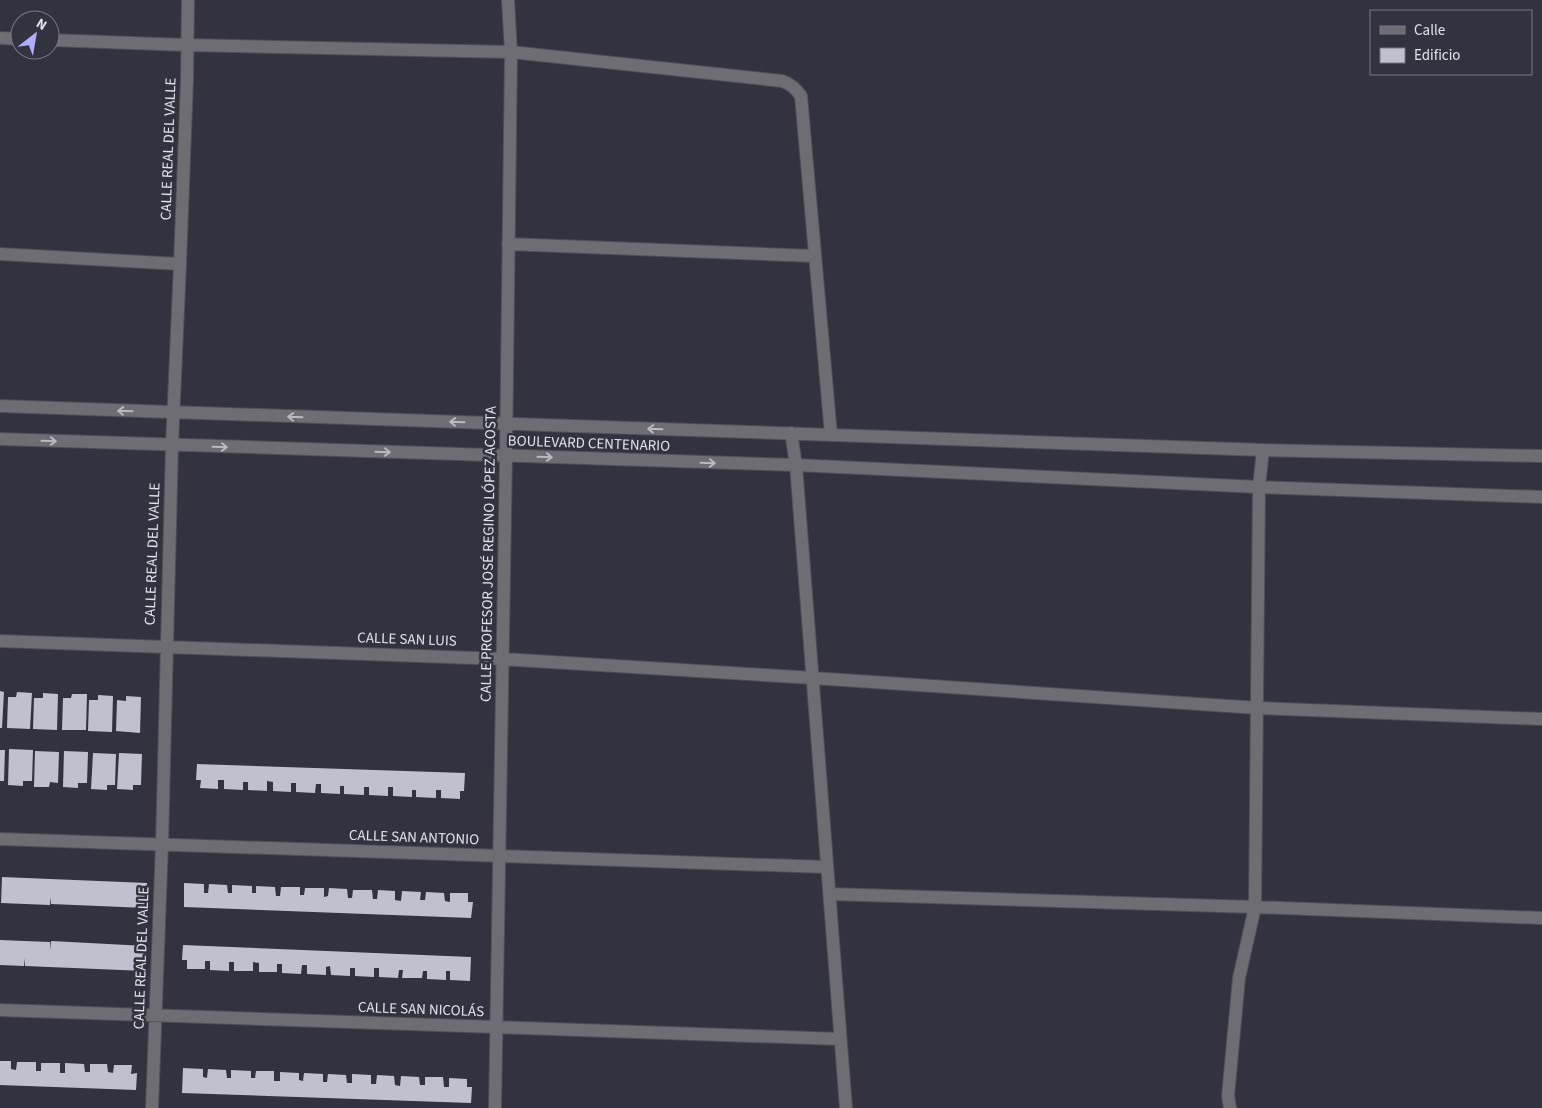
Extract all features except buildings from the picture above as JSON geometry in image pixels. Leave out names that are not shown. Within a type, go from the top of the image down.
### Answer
[{"type":"street","name":"CALLE REAL DEL VALLE","points":[[152,1108],[162,844],[173,413],[187,80],[188,0]]},
{"type":"street","name":"CALLE PROFESOR JOSÉ REGINO LÓPEZ ACOSTA","points":[[495,1108],[507,424],[511,52],[508,0]]},
{"type":"street","points":[[60,40],[511,52],[772,80],[790,84],[801,96],[831,435]]},
{"type":"street","points":[[508,244],[814,256]]},
{"type":"street","points":[[0,254],[180,264]]},
{"type":"street","name":"BOULEVARD CENTENARIO","points":[[0,406],[1263,450],[1542,456]]},
{"type":"street","points":[[791,433],[796,465],[846,1108]]},
{"type":"street","name":"BOULEVARD CENTENARIO","points":[[0,439],[796,465],[1259,487],[1542,497]]},
{"type":"street","points":[[1230,1108],[1228,1096],[1240,978],[1255,907],[1259,487],[1263,450]]},
{"type":"street","name":"CALLE SAN LUIS","points":[[0,641],[502,659],[1258,708],[1542,719]]},
{"type":"street","name":"CALLE SAN ANTONIO","points":[[0,839],[826,867]]},
{"type":"street","points":[[830,894],[1542,918]]},
{"type":"street","name":"CALLE SAN NICOLÁS","points":[[0,1010],[840,1039]]}]
